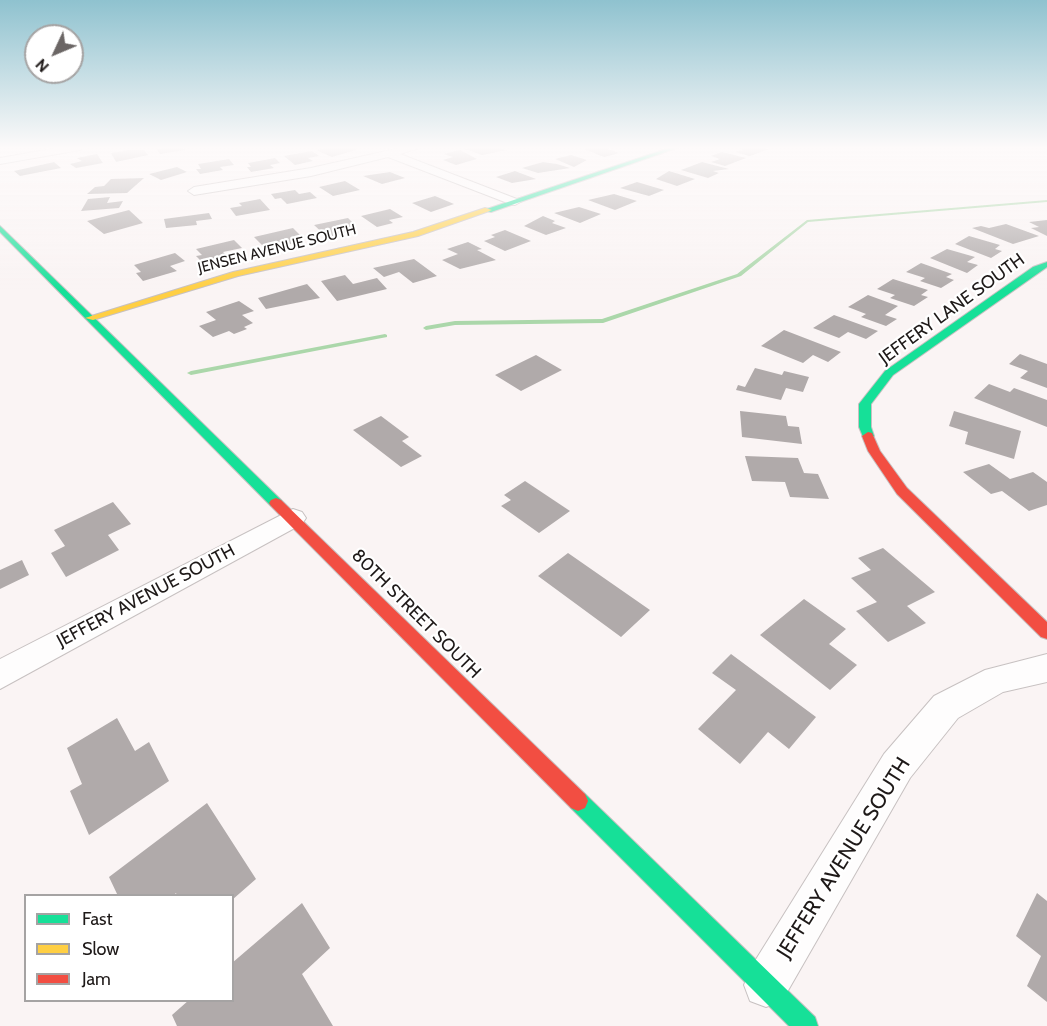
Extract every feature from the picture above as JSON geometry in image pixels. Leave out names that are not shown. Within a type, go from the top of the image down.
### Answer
[{"type":"street","points":[[499,195],[515,201]]},
{"type":"street","name":"JENSEN AVENUE SOUTH","points":[[90,318],[236,274],[415,234],[533,195]]},
{"type":"street","name":"80TH STREET SOUTH","points":[[0,228],[806,1026]]},
{"type":"street","name":"JEFFERY LANE SOUTH","points":[[1047,264],[890,373],[865,404],[865,427],[874,451],[902,491],[1047,632]]},
{"type":"street","name":"JEFFERY AVENUE SOUTH","points":[[0,675],[293,518]]},
{"type":"street","name":"JEFFERY AVENUE SOUTH","points":[[766,985],[897,766],[946,707],[996,680],[1047,668]]},
{"type":"building","points":[[272,195],[313,195],[317,198],[287,204],[281,198],[275,199]]},
{"type":"building","points":[[617,195],[637,201],[615,210],[588,200]]},
{"type":"building","points":[[435,196],[454,204],[431,212],[412,203]]},
{"type":"building","points":[[110,197],[107,203],[123,201],[119,208],[81,211],[88,199]]},
{"type":"building","points":[[260,199],[270,210],[236,216],[230,208],[242,206],[239,203]]},
{"type":"building","points":[[579,207],[601,214],[580,223],[554,213]]},
{"type":"building","points":[[390,209],[403,217],[389,220],[393,223],[377,227],[361,216]]},
{"type":"building","points":[[129,210],[143,223],[104,234],[87,221]]},
{"type":"building","points":[[209,213],[212,219],[196,221],[197,225],[166,228],[164,219]]},
{"type":"building","points":[[543,216],[555,221],[552,223],[566,228],[546,235],[524,226]]},
{"type":"building","points":[[348,218],[356,226],[345,228],[350,233],[327,237],[314,225]]},
{"type":"building","points":[[1047,220],[1047,236],[1031,228],[1039,227],[1029,222]]},
{"type":"building","points":[[1006,224],[1039,236],[1013,244],[972,228],[981,226],[989,228]]},
{"type":"building","points":[[293,228],[303,238],[291,241],[294,243],[267,250],[254,237]]},
{"type":"building","points":[[505,230],[531,241],[505,251],[484,241],[495,237],[491,235]]},
{"type":"building","points":[[969,236],[1000,245],[995,249],[1002,251],[991,258],[955,244]]},
{"type":"building","points":[[234,240],[242,248],[223,252],[229,258],[204,264],[196,256],[202,255],[196,249]]},
{"type":"building","points":[[468,242],[482,249],[477,250],[496,260],[460,269],[442,260],[458,254],[447,249]]},
{"type":"building","points":[[947,249],[975,257],[967,262],[978,265],[967,273],[930,258]]},
{"type":"building","points":[[175,253],[185,261],[170,266],[177,271],[143,281],[136,273],[141,272],[134,265]]},
{"type":"building","points":[[414,259],[437,276],[413,283],[399,272],[384,277],[373,268]]},
{"type":"building","points":[[921,263],[952,274],[946,277],[954,280],[941,288],[920,281],[925,278],[906,272]]},
{"type":"building","points":[[345,275],[353,284],[377,278],[387,289],[337,301],[321,281]]},
{"type":"building","points":[[893,279],[928,290],[921,295],[928,297],[914,306],[890,298],[895,295],[877,289]]},
{"type":"building","points":[[307,284],[320,298],[266,309],[258,298]]},
{"type":"building","points":[[868,295],[898,306],[885,315],[897,319],[886,326],[861,317],[866,314],[848,307]]},
{"type":"building","points":[[239,301],[254,311],[242,315],[253,323],[244,327],[247,329],[234,334],[229,331],[213,337],[199,326],[216,320],[206,312]]},
{"type":"building","points":[[834,315],[878,331],[866,339],[848,332],[839,338],[813,328]]},
{"type":"building","points":[[784,330],[841,352],[828,362],[813,355],[803,363],[761,346]]},
{"type":"building","points":[[1020,354],[1047,364],[1047,388],[1020,378],[1028,371],[1009,364]]},
{"type":"building","points":[[536,355],[562,370],[521,391],[495,375]]},
{"type":"building","points":[[755,368],[782,375],[784,371],[809,377],[803,392],[786,388],[781,400],[736,390],[738,385],[745,387]]},
{"type":"building","points":[[989,384],[1010,392],[1014,388],[1047,400],[1047,427],[974,398]]},
{"type":"building","points":[[740,411],[786,416],[788,426],[799,427],[802,444],[742,437]]},
{"type":"building","points":[[954,411],[1021,431],[1014,459],[965,444],[968,432],[949,426]]},
{"type":"building","points":[[381,416],[409,437],[402,441],[422,456],[401,467],[353,430]]},
{"type":"building","points":[[745,456],[798,458],[804,473],[818,474],[829,499],[790,497],[785,482],[752,481]]},
{"type":"building","points":[[989,464],[1010,479],[1033,472],[1047,482],[1047,505],[1029,511],[1002,491],[991,494],[963,472]]},
{"type":"building","points":[[525,481],[570,511],[539,533],[501,506],[511,500],[504,495]]},
{"type":"building","points":[[113,502],[131,524],[108,535],[119,550],[66,577],[51,553],[65,546],[54,530]]},
{"type":"building","points":[[883,548],[935,592],[907,606],[926,623],[888,642],[856,611],[877,602],[851,578],[871,570],[858,558]]},
{"type":"building","points":[[568,553],[650,610],[621,637],[538,576]]},
{"type":"building","points":[[22,560],[29,575],[0,589],[0,570]]},
{"type":"building","points":[[804,599],[846,629],[829,644],[857,665],[830,690],[760,635]]},
{"type":"building","points":[[731,654],[816,717],[789,749],[768,732],[740,764],[698,729],[736,690],[712,673]]},
{"type":"building","points":[[117,718],[135,751],[149,742],[169,781],[89,835],[70,791],[82,784],[67,748]]},
{"type":"building","points":[[207,803],[256,879],[234,898],[234,894],[117,894],[109,877]]},
{"type":"building","points":[[1037,893],[1047,901],[1047,1002],[1027,986],[1041,956],[1016,936]]},
{"type":"building","points":[[302,903],[330,948],[302,974],[333,1026],[177,1026],[172,1015],[187,1002],[234,1002],[234,961]]},
{"type":"waterway","points":[[426,328],[455,323],[603,321],[739,275],[807,221],[1047,201]]},
{"type":"waterway","points":[[191,373],[385,336]]},
{"type":"traffic: fast","points":[[488,210],[533,195]]},
{"type":"traffic: fast","points":[[0,228],[276,503]]},
{"type":"traffic: fast","points":[[868,436],[865,427],[865,404],[889,373],[1036,269],[1047,264]]},
{"type":"traffic: fast","points":[[578,801],[806,1026]]},
{"type":"traffic: slow","points":[[90,318],[236,274],[415,234],[488,210]]},
{"type":"traffic: jam","points":[[868,436],[874,451],[902,491],[1047,632]]},
{"type":"traffic: jam","points":[[276,503],[578,801]]}]
